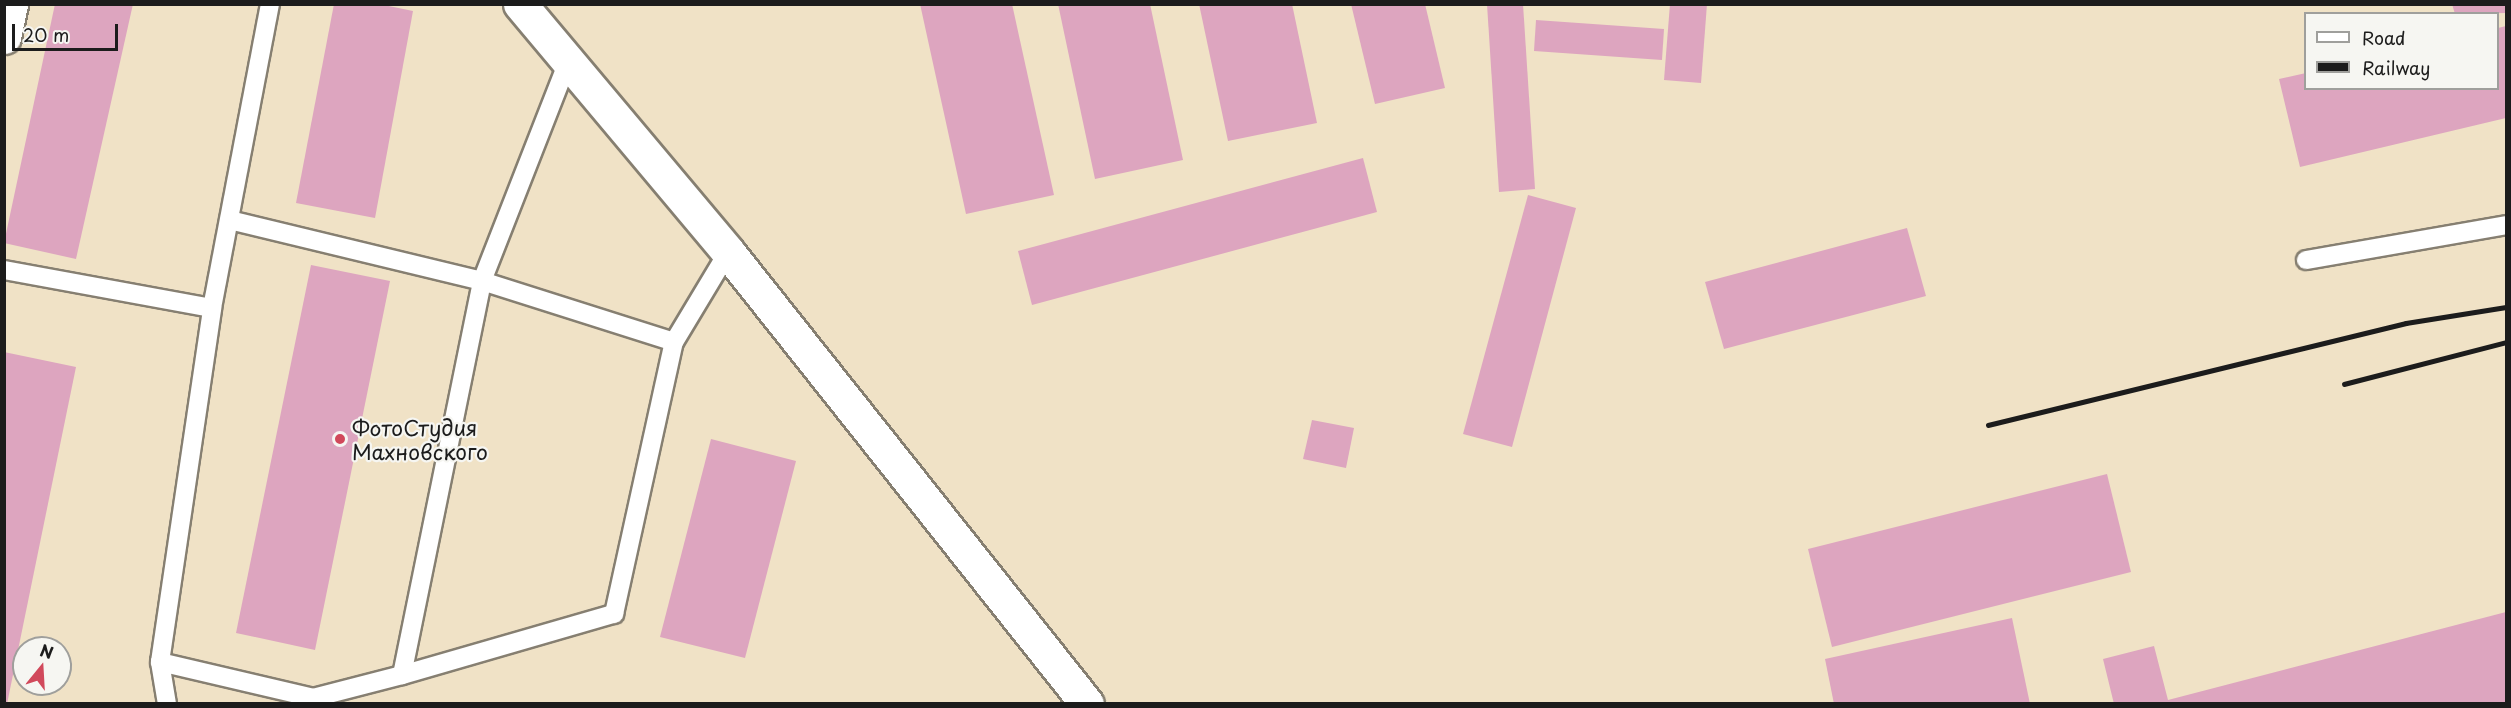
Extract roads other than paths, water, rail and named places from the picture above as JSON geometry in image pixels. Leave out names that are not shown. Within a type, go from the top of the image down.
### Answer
[{"type":"street","points":[[4,37],[11,4]]},
{"type":"street","points":[[520,4],[728,252],[1087,704]]},
{"type":"lane","points":[[166,704],[160,662],[212,308],[270,4]]},
{"type":"lane","points":[[402,675],[482,281],[568,61]]},
{"type":"lane","points":[[230,220],[482,281],[674,342]]},
{"type":"lane","points":[[2306,260],[2506,225]]},
{"type":"lane","points":[[160,662],[314,698],[614,614],[674,342],[728,252]]},
{"type":"lane","points":[[4,270],[212,308]]},
{"type":"railway","points":[[1988,425],[2406,323],[2506,307]]},
{"type":"railway","points":[[2344,384],[2506,342]]},
{"type":"place","name":"ФотоСтудия Махновского","points":[[340,439]]}]
